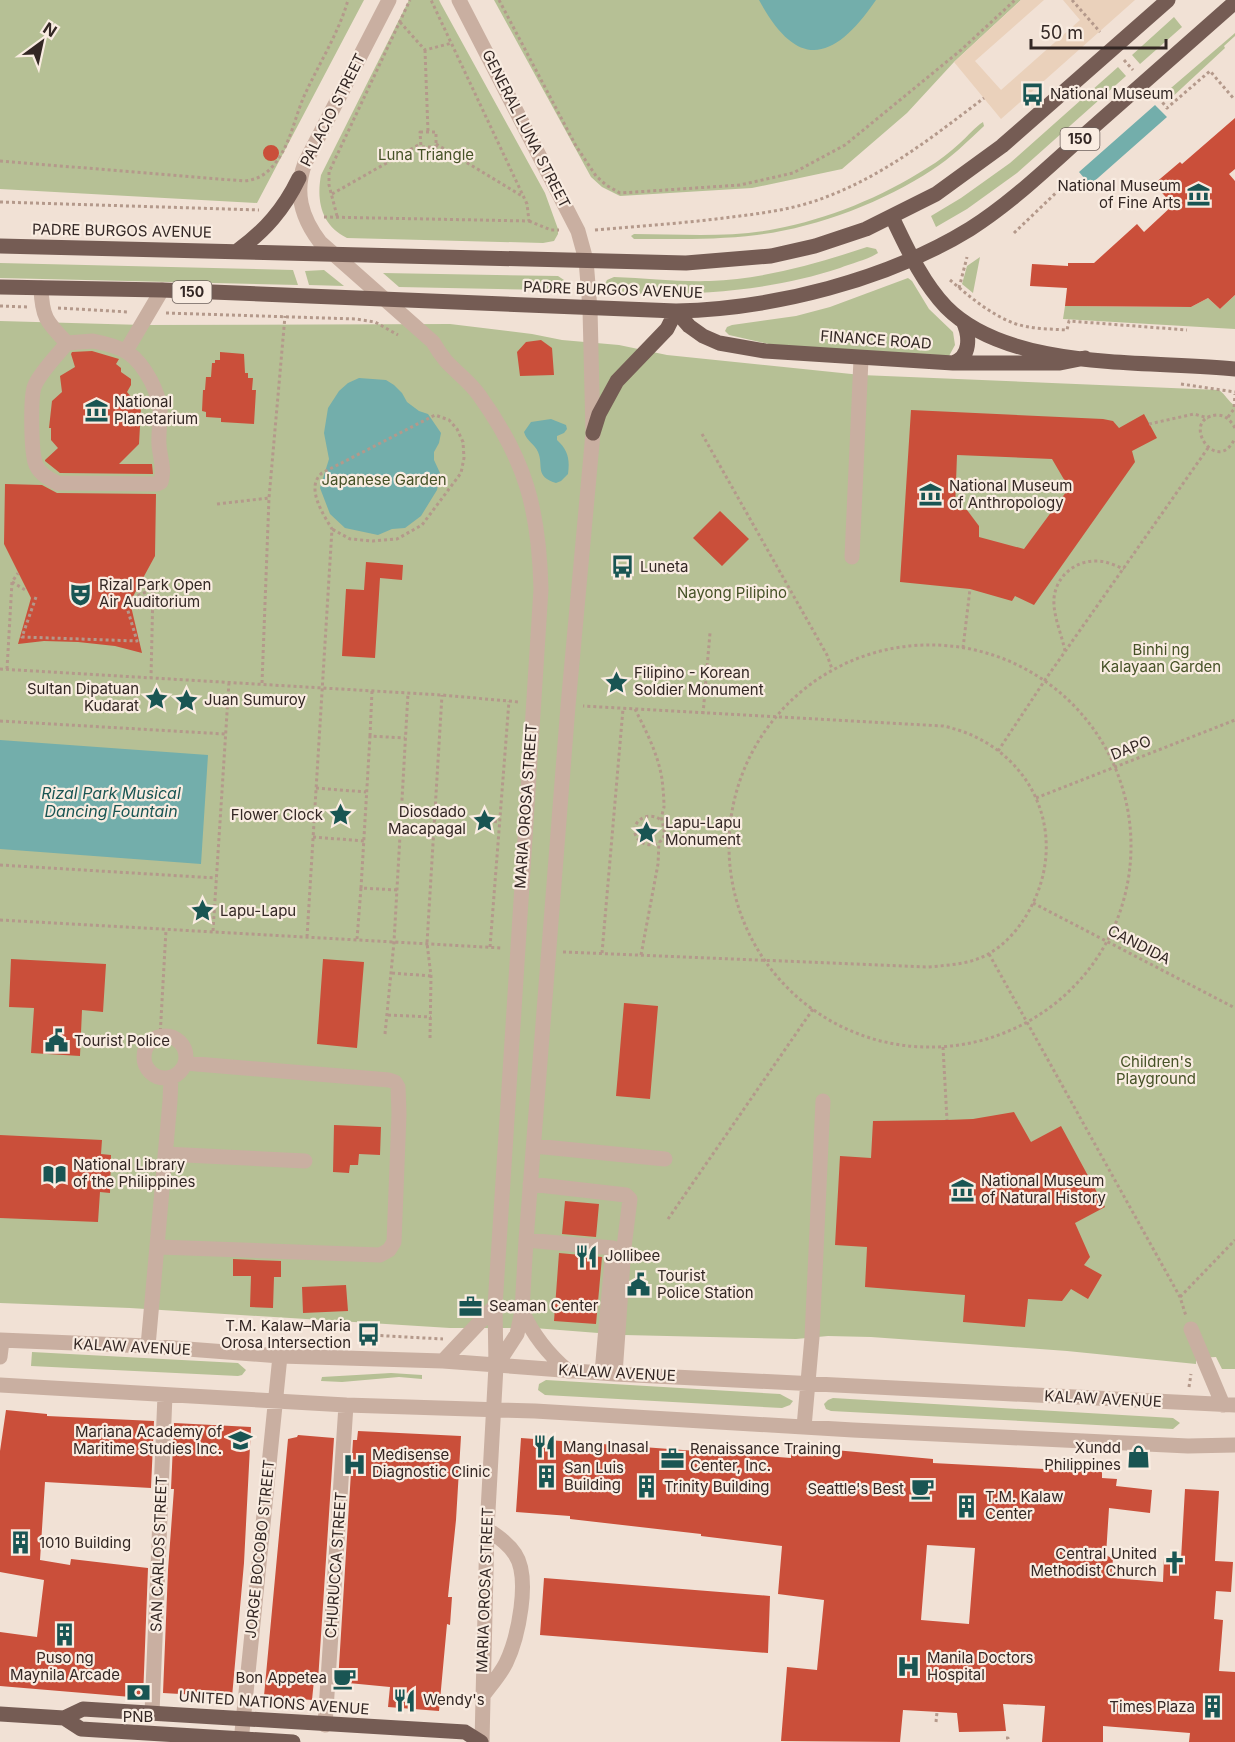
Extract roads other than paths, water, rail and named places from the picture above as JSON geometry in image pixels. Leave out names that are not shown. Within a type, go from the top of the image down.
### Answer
[{"type":"main road","name":"PADRE BURGOS AVENUE","points":[[0,246],[686,263],[771,256],[815,246],[866,229],[936,194],[1002,146],[1168,0]]},
{"type":"main road","name":"PADRE BURGOS AVENUE","points":[[0,287],[162,290],[676,312],[711,311],[807,295],[913,258],[970,229],[1008,201],[1235,2]]},
{"type":"main road","points":[[237,251],[273,220],[299,178]]},
{"type":"main road","name":"FINANCE ROAD","points":[[891,217],[935,293],[963,321],[978,332],[1011,346],[1041,352],[1085,358],[1235,369]]},
{"type":"main road","points":[[593,433],[599,414],[617,381],[667,329],[676,312]]},
{"type":"main road","name":"FINANCE ROAD","points":[[676,312],[689,326],[703,336],[719,343],[765,351],[861,359],[953,363],[1059,363],[1085,358]]},
{"type":"main road","points":[[953,363],[963,357],[967,350],[968,336],[963,321]]},
{"type":"main road","name":"UNITED NATIONS AVENUE","points":[[64,1718],[82,1709],[152,1713],[325,1725],[408,1736],[465,1732],[481,1742]]},
{"type":"main road","name":"UNITED NATIONS AVENUE","points":[[0,1714],[64,1718],[81,1729],[293,1742]]},
{"type":"street","name":"PALACIO STREET","points":[[384,299],[320,242],[306,221],[300,199],[299,178],[389,0]]},
{"type":"street","name":"GENERAL LUNA STREET","points":[[459,0],[579,231],[586,260]]},
{"type":"street","name":"MARIA OROSA STREET","points":[[496,1366],[517,1334],[522,1311],[568,706],[593,433],[590,309],[586,260]]},
{"type":"street","points":[[41,288],[42,307],[48,323],[67,343]]},
{"type":"street","points":[[126,351],[162,290]]},
{"type":"street","name":"MARIA OROSA STREET","points":[[384,299],[433,342],[445,360],[477,393],[519,463],[531,495],[538,528],[541,589],[516,948],[495,1306],[496,1366],[487,1529],[481,1742]]},
{"type":"street","points":[[93,341],[126,351],[142,365],[153,385],[160,406],[159,444],[163,475],[161,482],[157,484],[57,483],[44,475],[36,464],[33,452],[35,384],[67,343],[93,341]]},
{"type":"street","points":[[852,557],[861,359]]},
{"type":"street","points":[[160,1037],[170,1037],[180,1043],[185,1052],[185,1063],[180,1072],[163,1078],[149,1070],[144,1054],[152,1041],[160,1037]]},
{"type":"street","points":[[158,1247],[380,1255],[389,1250],[394,1242],[399,1114],[398,1087],[395,1082],[185,1063]]},
{"type":"street","points":[[148,1346],[171,1077]]},
{"type":"street","points":[[804,1427],[812,1337],[823,1101]]},
{"type":"street","points":[[534,1146],[665,1160]]},
{"type":"street","points":[[165,1154],[305,1161]]},
{"type":"street","points":[[530,1184],[626,1195],[630,1199],[609,1373]]},
{"type":"street","points":[[526,1240],[613,1248],[609,1373]]},
{"type":"street","points":[[443,1361],[495,1306]]},
{"type":"street","points":[[522,1311],[530,1329],[551,1356],[568,1371]]},
{"type":"street","points":[[1191,1329],[1229,1405]]},
{"type":"street","points":[[0,1357],[1,1340]]},
{"type":"street","name":"KALAW AVENUE","points":[[1,1340],[148,1346],[280,1356],[443,1361],[568,1371],[1229,1405]]},
{"type":"street","name":"JORGE BOCOBO STREET","points":[[242,1740],[280,1356]]},
{"type":"street","points":[[0,1385],[346,1405],[493,1409],[1188,1446],[1235,1445]]},
{"type":"street","name":"SAN CARLOS STREET","points":[[152,1713],[165,1395]]},
{"type":"street","name":"CHURUCCA STREET","points":[[325,1725],[346,1405]]},
{"type":"street","points":[[482,1697],[507,1660],[518,1624],[524,1586],[517,1555],[505,1542],[487,1529]]},
{"type":"water","points":[[759,0],[876,0],[845,36],[831,46],[816,50],[802,48],[788,39]]},
{"type":"water","points":[[1155,105],[1167,117],[1090,185],[1079,172]]},
{"type":"water","points":[[359,378],[386,380],[394,385],[407,402],[419,411],[428,414],[441,433],[434,452],[434,460],[440,473],[437,490],[421,516],[405,528],[392,529],[378,535],[345,528],[330,514],[320,488],[329,459],[324,433],[328,408],[339,391],[348,383]]},
{"type":"water","points":[[551,419],[566,425],[567,429],[557,436],[557,440],[564,447],[567,455],[568,474],[556,483],[542,474],[538,452],[524,432],[531,422]]},
{"type":"water","name":"Rizal Park Musical Dancing Fountain","points":[[0,740],[208,755],[201,864],[0,849]]},
{"type":"place","name":"National Museum","points":[[1032,94]]},
{"type":"place","name":"National Museum of Fine Arts","points":[[1199,195]]},
{"type":"place","name":"National Planetarium","points":[[96,411]]},
{"type":"place","name":"National Museum of Anthropology","points":[[931,495]]},
{"type":"place","name":"Luneta","points":[[622,567]]},
{"type":"place","name":"Rizal Park Open Air Auditorium","points":[[81,594]]},
{"type":"place","name":"Filipino - Korean Soldier Monument","points":[[616,682]]},
{"type":"place","name":"Sultan Dipatuan Kudarat","points":[[157,698]]},
{"type":"place","name":"Juan Sumuroy","points":[[186,700]]},
{"type":"place","name":"Flower Clock","points":[[341,815]]},
{"type":"place","name":"Diosdado Macapagal","points":[[484,821]]},
{"type":"place","name":"Lapu-Lapu Monument","points":[[647,832]]},
{"type":"place","name":"Lapu-Lapu","points":[[202,911]]},
{"type":"place","name":"Tourist Police","points":[[56,1041]]},
{"type":"place","name":"National Library of the Philippines","points":[[55,1174]]},
{"type":"place","name":"National Museum of Natural History","points":[[963,1190]]},
{"type":"place","name":"Jollibee","points":[[587,1256]]},
{"type":"place","name":"Tourist Police Station","points":[[639,1285]]},
{"type":"place","name":"Seaman Center","points":[[471,1306]]},
{"type":"place","name":"T.M. Kalaw–Maria Orosa Intersection","points":[[369,1335]]},
{"type":"place","name":"Mariana Academy of Maritime Studies Inc.","points":[[240,1441]]},
{"type":"place","name":"Mang Inasal","points":[[545,1447]]},
{"type":"place","name":"Xundd Philippines","points":[[1139,1457]]},
{"type":"place","name":"Renaissance Training Center, Inc.","points":[[672,1458]]},
{"type":"place","name":"Medisense Diagnostic Clinic","points":[[354,1464]]},
{"type":"place","name":"San Luis Building","points":[[546,1477]]},
{"type":"place","name":"Trinity Building","points":[[646,1487]]},
{"type":"place","name":"Seattle's Best","points":[[922,1489]]},
{"type":"place","name":"T.M. Kalaw Center","points":[[967,1506]]},
{"type":"place","name":"1010 Building","points":[[21,1543]]},
{"type":"place","name":"Central United Methodist Church","points":[[1175,1563]]},
{"type":"place","name":"Puso ng Maynila Arcade","points":[[65,1634]]},
{"type":"place","name":"Manila Doctors Hospital","points":[[909,1667]]},
{"type":"place","name":"Bon Appetea","points":[[345,1678]]},
{"type":"place","name":"PNB","points":[[138,1693]]},
{"type":"place","name":"Wendy's","points":[[405,1700]]},
{"type":"place","name":"Times Plaza","points":[[1213,1707]]},
{"type":"park label","name":"Luna Triangle","points":[[426,155]]},
{"type":"park label","name":"Japanese Garden","points":[[384,480]]},
{"type":"park label","name":"Nayong Pilipino","points":[[732,593]]},
{"type":"park label","name":"Binhi ng Kalayaan Garden","points":[[1161,658]]},
{"type":"park label","name":"Children's Playground","points":[[1156,1070]]}]
